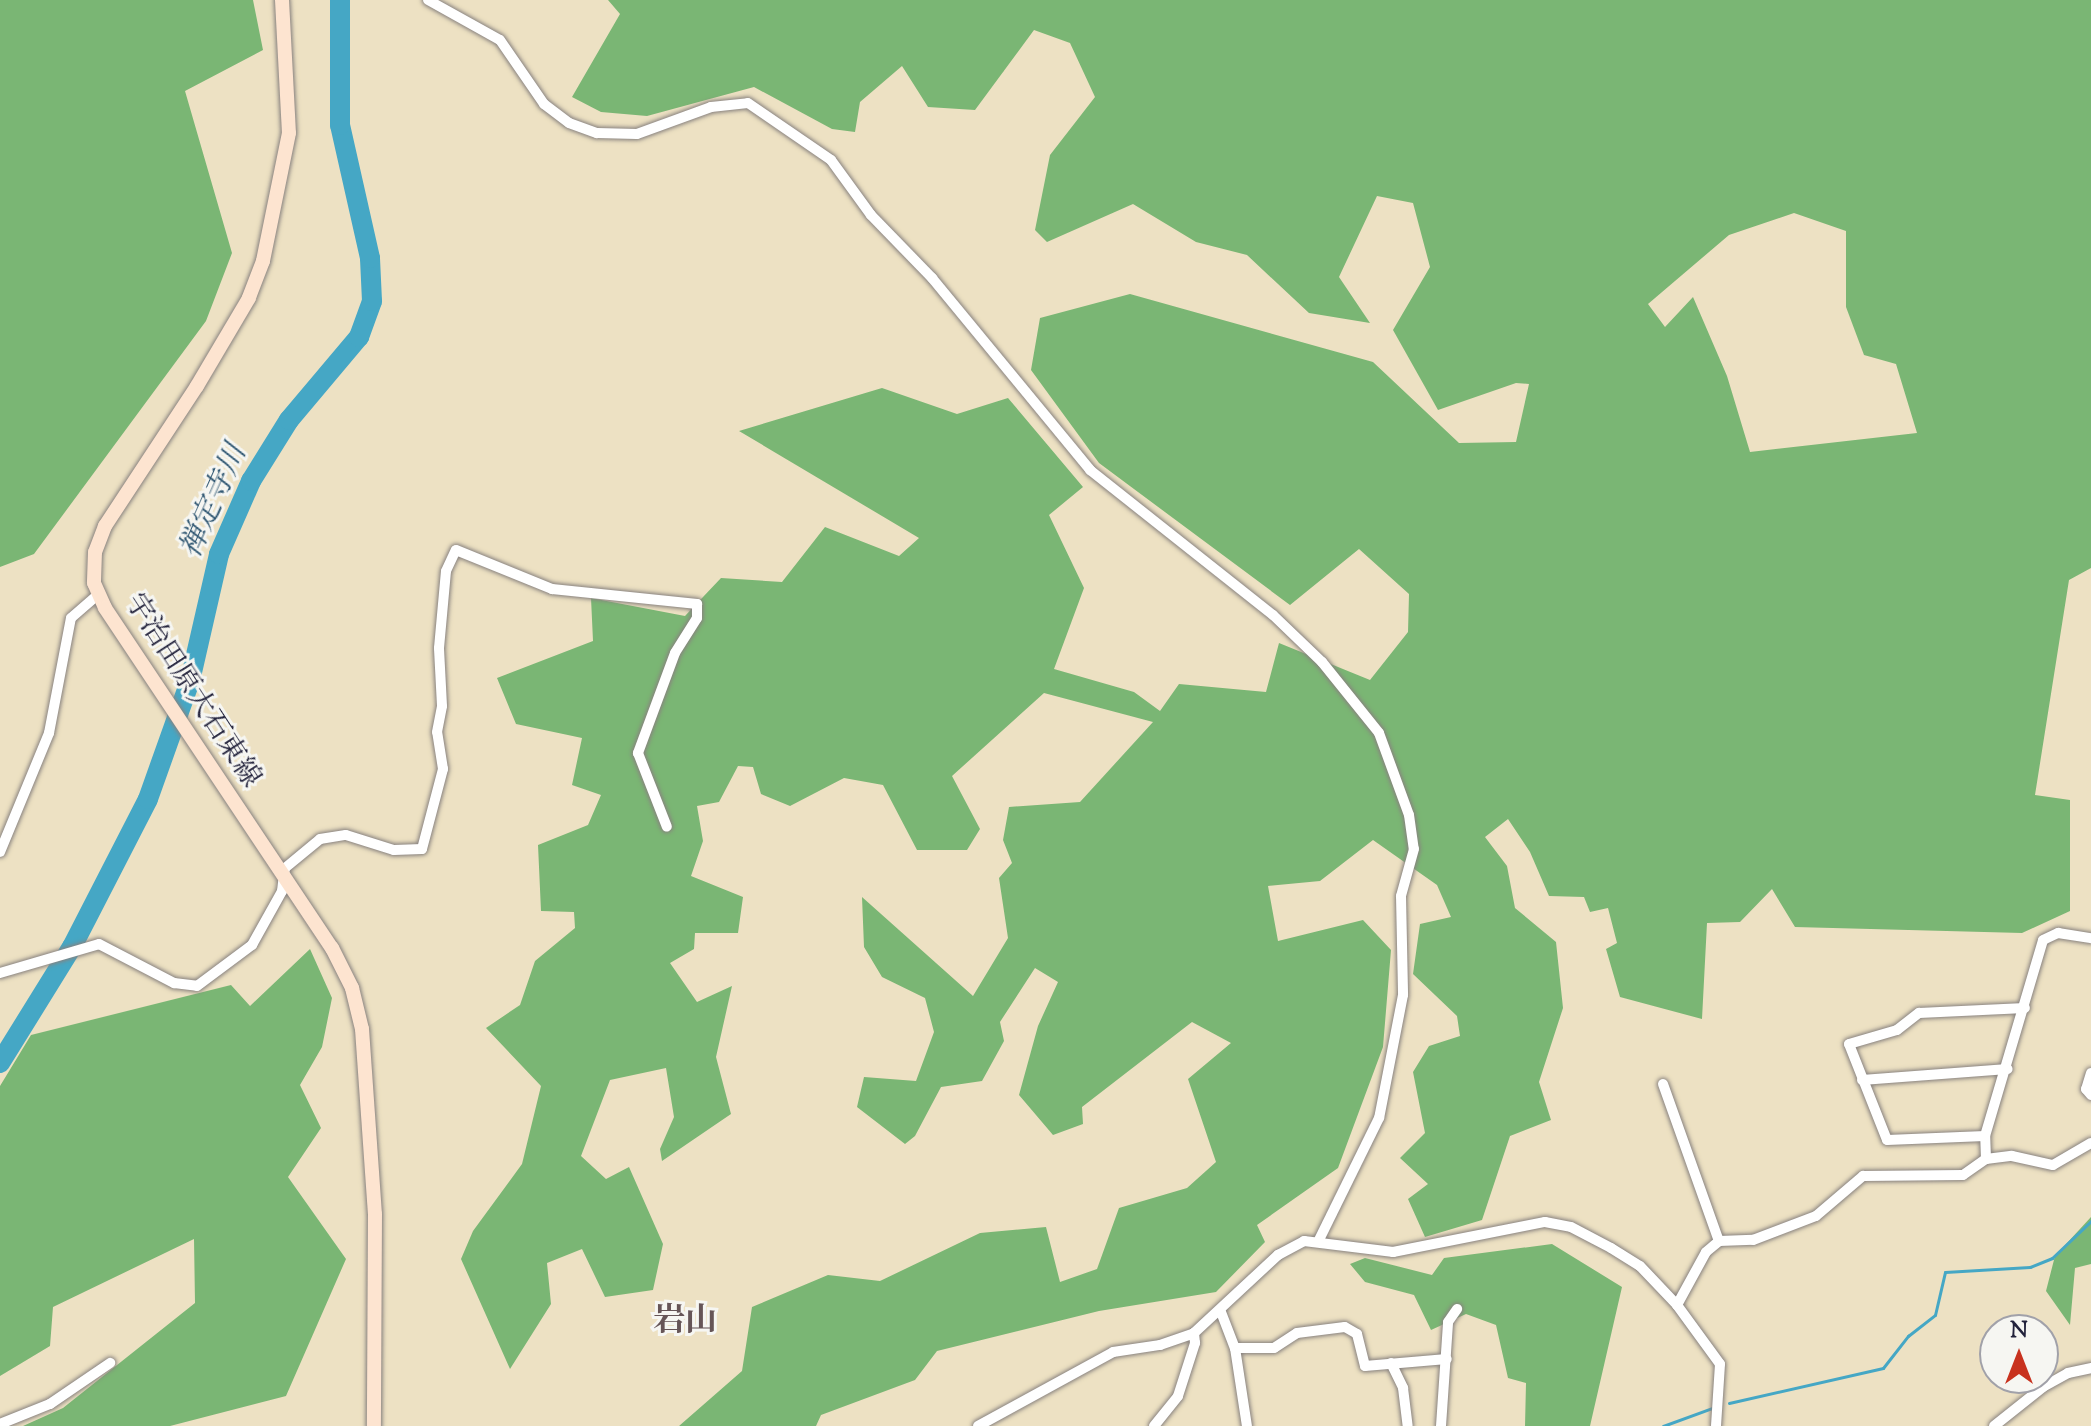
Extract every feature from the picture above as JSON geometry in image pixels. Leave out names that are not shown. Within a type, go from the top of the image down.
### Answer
[{"type":"main road","name":"宇治田原大石東線","points":[[282,0],[289,133],[263,261],[249,298],[204,374],[105,526],[95,552],[99,594],[167,702],[332,948],[352,988],[362,1029],[375,1214],[374,1426]]},
{"type":"street","points":[[428,0],[500,40],[544,104],[569,123],[597,133],[637,134],[711,107],[748,103],[831,160],[871,215],[932,278],[1090,470],[1273,615],[1322,662],[1379,733],[1409,815],[1414,849],[1401,896],[1403,995],[1379,1118],[1319,1240]]},
{"type":"street","points":[[0,973],[99,944],[174,983],[197,986],[252,945],[282,891],[285,868],[301,853],[331,835],[394,850],[422,849],[443,769],[437,732],[442,706],[439,648],[446,571],[456,550],[552,589],[697,604],[697,618],[675,653],[638,753],[667,827]]},
{"type":"street","points":[[0,852],[49,733],[71,618],[99,594]]},
{"type":"street","points":[[1986,1159],[1985,1136],[2008,1069],[2043,940],[2058,933],[2091,938]]},
{"type":"street","points":[[1985,1136],[1887,1140],[1849,1044],[1897,1030],[1919,1013],[2025,1008]]},
{"type":"street","points":[[1862,1080],[2008,1069]]},
{"type":"street","points":[[2091,1073],[2086,1089],[2091,1095]]},
{"type":"street","points":[[1663,1084],[1719,1241]]},
{"type":"street","points":[[1677,1305],[1706,1252],[1719,1241],[1753,1240],[1816,1216],[1863,1176],[1963,1175],[1986,1159],[2012,1156],[2053,1165],[2091,1143]]},
{"type":"street","points":[[978,1426],[1113,1352],[1160,1345],[1194,1333],[1221,1312],[1278,1255],[1304,1241],[1319,1240],[1393,1252],[1545,1222],[1571,1227],[1640,1266],[1677,1305],[1720,1364],[1716,1426]]},
{"type":"street","points":[[1441,1426],[1448,1322],[1457,1309]]},
{"type":"street","points":[[1221,1312],[1235,1348],[1247,1426]]},
{"type":"street","points":[[1235,1348],[1274,1348],[1297,1333],[1345,1327],[1357,1334],[1361,1364],[1447,1359]]},
{"type":"street","points":[[1154,1426],[1178,1396],[1195,1343],[1194,1333]]},
{"type":"street","points":[[0,1424],[50,1404],[110,1363]]},
{"type":"street","points":[[1391,1363],[1403,1388],[1408,1426]]},
{"type":"street","points":[[1994,1426],[2043,1387],[2068,1373],[2091,1368]]},
{"type":"green space","points":[[0,0],[253,0],[263,50],[185,91],[232,253],[206,321],[34,554],[0,567]]},
{"type":"green space","points":[[608,0],[2091,0],[2091,568],[2069,580],[2035,795],[2070,800],[2070,911],[2022,933],[1795,927],[1772,889],[1740,922],[1707,923],[1702,1019],[1620,997],[1606,949],[1617,943],[1608,908],[1590,912],[1584,897],[1549,896],[1530,852],[1508,819],[1485,837],[1507,866],[1515,908],[1556,942],[1563,1008],[1539,1082],[1551,1120],[1510,1136],[1482,1220],[1425,1237],[1408,1199],[1428,1184],[1400,1158],[1425,1133],[1413,1072],[1429,1046],[1460,1036],[1457,1016],[1413,974],[1420,924],[1451,917],[1437,885],[1373,840],[1320,881],[1268,886],[1278,941],[1363,920],[1391,950],[1383,1047],[1338,1168],[1257,1225],[1265,1242],[1216,1292],[1099,1311],[937,1351],[915,1380],[821,1415],[816,1426],[679,1426],[742,1371],[752,1307],[828,1275],[880,1281],[980,1233],[1046,1227],[1060,1282],[1097,1269],[1119,1208],[1187,1188],[1216,1162],[1188,1079],[1231,1043],[1192,1022],[1082,1107],[1083,1124],[1053,1135],[1019,1095],[1038,1026],[1058,982],[1035,968],[1000,1022],[1004,1041],[982,1081],[941,1087],[915,1136],[905,1144],[857,1107],[864,1077],[916,1081],[934,1032],[925,998],[882,977],[864,947],[862,897],[973,996],[1008,938],[999,878],[1012,863],[1003,840],[1009,807],[1080,802],[1153,722],[1044,693],[952,776],[980,829],[967,850],[917,850],[883,785],[844,778],[790,806],[761,794],[753,767],[738,766],[719,802],[697,806],[703,841],[691,876],[743,897],[738,933],[695,933],[694,949],[670,963],[697,1002],[732,986],[716,1057],[731,1114],[662,1161],[660,1149],[674,1117],[666,1068],[610,1080],[581,1156],[606,1179],[629,1167],[663,1244],[653,1290],[605,1297],[582,1249],[547,1263],[551,1304],[510,1369],[461,1259],[473,1231],[522,1164],[541,1086],[486,1028],[520,1005],[535,961],[575,928],[574,912],[541,911],[538,845],[588,825],[601,795],[572,785],[582,738],[516,724],[497,678],[593,641],[591,598],[685,616],[721,578],[782,582],[825,527],[899,556],[919,538],[739,431],[882,388],[957,414],[1008,398],[1083,487],[1049,515],[1084,588],[1054,669],[1134,692],[1160,711],[1179,684],[1266,692],[1279,643],[1370,680],[1408,632],[1409,594],[1359,549],[1290,605],[1099,463],[1031,370],[1040,318],[1130,294],[1373,362],[1459,443],[1516,442],[1529,384],[1516,383],[1438,410],[1393,330],[1430,267],[1413,203],[1377,196],[1339,277],[1370,323],[1309,313],[1247,255],[1196,242],[1133,204],[1047,242],[1035,230],[1050,155],[1095,97],[1070,43],[1034,30],[975,110],[928,107],[902,66],[860,102],[855,132],[832,129],[754,87],[647,116],[601,112],[572,97],[620,14]],"holes":[[[1794,213],[1846,231],[1846,307],[1864,355],[1896,364],[1917,433],[1750,452],[1727,376],[1693,297],[1665,327],[1648,304],[1729,235]]]},
{"type":"green space","points":[[310,949],[332,998],[322,1047],[300,1085],[321,1128],[288,1177],[346,1259],[286,1396],[170,1426],[23,1426],[63,1408],[195,1303],[194,1239],[53,1307],[50,1346],[0,1376],[0,1086],[31,1035],[231,985],[250,1006]]},
{"type":"green space","points":[[2091,1217],[2091,1264],[2075,1268],[2070,1325],[2046,1291],[2055,1256]]},
{"type":"green space","points":[[1552,1244],[1622,1287],[1590,1426],[1525,1426],[1526,1383],[1508,1378],[1496,1325],[1466,1314],[1431,1330],[1414,1295],[1365,1282],[1350,1264],[1365,1258],[1432,1275],[1444,1258]]},
{"type":"waterway","name":"禅定寺川","points":[[0,1063],[72,947],[148,799],[190,681],[219,554],[251,481],[289,420],[359,337],[372,301],[370,258],[340,125],[340,0]]},
{"type":"waterway","points":[[1729,1403],[1883,1368],[1908,1336],[1935,1315],[1945,1272],[2030,1267],[2052,1258],[2091,1221]]},
{"type":"waterway","points":[[1663,1426],[1712,1408]]},
{"type":"district","name":"岩山","points":[[685,1322]]}]
